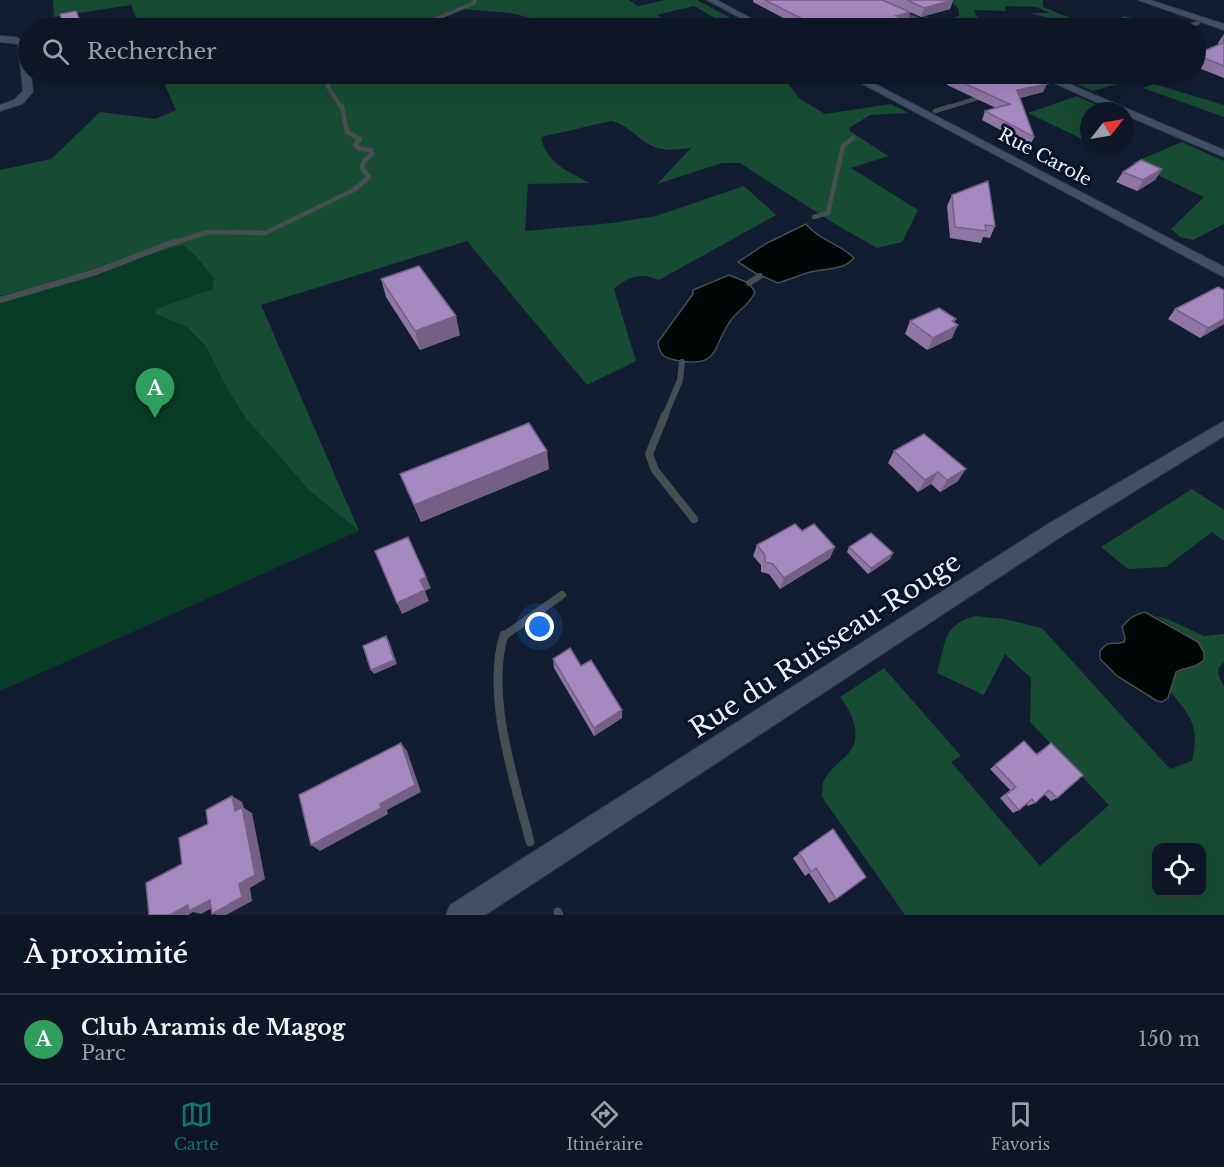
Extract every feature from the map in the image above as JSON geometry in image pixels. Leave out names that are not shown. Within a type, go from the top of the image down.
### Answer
[{"type":"street","points":[[711,0],[746,18]]},
{"type":"street","points":[[872,0],[913,18]]},
{"type":"street","points":[[1142,0],[1197,18]]},
{"type":"street","points":[[1206,21],[1224,27]]},
{"type":"street","points":[[0,39],[18,41]]},
{"type":"street","points":[[0,108],[23,99],[29,88],[28,84]]},
{"type":"street","name":"Rue Carole","points":[[868,84],[1224,273]]},
{"type":"street","points":[[1062,84],[1104,102]]},
{"type":"street","points":[[1134,115],[1224,154]]},
{"type":"street","name":"Rue du Ruisseau-Rouge","points":[[460,915],[1045,536],[1224,428]]},
{"type":"green space","points":[[53,0],[629,0],[638,6],[665,0],[697,0],[730,18],[715,18],[694,6],[657,15],[662,18],[529,18],[510,13],[461,9],[439,18],[136,18],[131,5],[54,17]]},
{"type":"green space","points":[[882,0],[910,0],[898,4],[930,18],[924,18]]},
{"type":"green space","points":[[949,0],[1043,0],[1043,7],[1072,18],[1050,18],[1030,13],[1050,13],[1036,7],[1005,6],[1006,11],[974,10],[979,18],[952,18],[959,16],[958,8]]},
{"type":"green space","points":[[164,84],[789,84],[800,99],[825,114],[891,104],[908,113],[870,115],[849,128],[850,131],[888,156],[851,168],[918,210],[902,242],[877,248],[740,163],[722,163],[657,184],[691,148],[672,150],[657,148],[622,125],[611,121],[541,137],[553,160],[590,183],[528,184],[525,231],[612,223],[656,216],[744,186],[776,215],[659,280],[646,276],[630,278],[614,289],[636,361],[587,385],[467,241],[261,305],[359,531],[309,490],[245,417],[206,346],[187,327],[156,314],[156,309],[213,289],[214,279],[197,257],[183,245],[0,296],[0,170],[51,159],[100,112],[155,119],[176,110]]},
{"type":"green space","points":[[1076,84],[1117,84],[1093,91]]},
{"type":"green space","points":[[1154,84],[1224,105],[1224,117],[1143,88]]},
{"type":"green space","points":[[1077,96],[1090,102],[1080,102],[1080,138],[1028,113]]},
{"type":"green space","points":[[1182,142],[1224,161],[1224,224],[1193,240],[1180,237],[1171,229],[1204,197],[1132,163]]},
{"type":"green space","points":[[229,232],[359,531],[0,691],[0,296]]},
{"type":"green space","points":[[1192,489],[1224,510],[1224,541],[1212,532],[1166,567],[1128,569],[1101,547]]},
{"type":"green space","points":[[975,616],[1004,619],[1042,628],[1170,769],[1192,761],[1195,739],[1188,715],[1170,691],[1176,672],[1185,667],[1193,667],[1204,652],[1198,642],[1156,616],[1204,636],[1224,634],[1224,662],[1218,671],[1224,686],[1224,915],[905,915],[822,797],[825,778],[851,750],[854,743],[854,722],[840,697],[884,668],[961,756],[951,762],[1040,866],[1109,805],[1030,722],[1031,678],[1005,654],[984,695],[937,673],[944,644],[956,624]]},
{"type":"shaded area","points":[[806,224],[817,234],[854,258],[839,267],[810,272],[778,283],[755,273],[738,262],[767,243]]},
{"type":"shaded area","points":[[729,275],[749,283],[755,292],[731,320],[713,354],[708,359],[690,362],[665,357],[658,342],[693,294],[693,290]]},
{"type":"shaded area","points":[[1145,612],[1198,642],[1204,652],[1204,660],[1201,663],[1176,672],[1168,698],[1162,702],[1117,676],[1100,659],[1100,651],[1107,645],[1124,642],[1122,627],[1135,616]]},
{"type":"building","points":[[765,0],[882,0],[910,12],[896,16],[900,18],[800,18]]},
{"type":"building","points":[[907,0],[953,0],[924,8]]},
{"type":"building","points":[[76,11],[79,18],[61,18],[60,14]]},
{"type":"building","points":[[1224,35],[1224,66],[1206,59],[1206,50],[1223,43]]},
{"type":"building","points":[[966,84],[1047,84],[1017,90],[1034,137],[985,111],[1010,104]]},
{"type":"building","points":[[1141,160],[1162,169],[1143,180],[1123,172]]},
{"type":"building","points":[[988,181],[995,226],[985,225],[986,231],[955,227],[952,195]]},
{"type":"building","points":[[419,266],[456,316],[415,331],[381,279]]},
{"type":"building","points":[[1218,287],[1224,290],[1224,319],[1208,328],[1175,309]]},
{"type":"building","points":[[939,308],[956,319],[952,321],[958,325],[933,338],[910,321]]},
{"type":"building","points":[[529,423],[547,451],[414,505],[400,474]]},
{"type":"building","points":[[924,434],[966,469],[947,480],[938,472],[925,480],[894,451]]},
{"type":"building","points":[[795,524],[802,531],[814,524],[835,547],[784,578],[773,564],[765,562],[765,555],[757,545]]},
{"type":"building","points":[[871,533],[893,553],[871,568],[849,547]]},
{"type":"building","points":[[408,537],[426,577],[420,580],[425,590],[397,603],[375,551]]},
{"type":"building","points":[[386,636],[394,660],[371,670],[363,646]]},
{"type":"building","points":[[570,648],[581,666],[591,660],[622,710],[594,728],[553,659]]},
{"type":"building","points":[[1024,741],[1037,755],[1051,743],[1083,775],[1057,798],[1049,790],[1035,803],[1032,799],[1019,810],[1006,795],[1016,787],[995,765]]},
{"type":"building","points":[[401,743],[415,785],[380,804],[381,808],[311,845],[299,795]]},
{"type":"building","points":[[232,796],[235,811],[242,807],[255,875],[239,884],[242,897],[212,914],[210,900],[189,911],[188,905],[170,915],[149,915],[146,883],[182,864],[179,838],[208,824],[206,810]]},
{"type":"building","points":[[833,829],[866,877],[836,899],[816,868],[811,872],[799,853]]},
{"type":"waterway","points":[[438,18],[474,3],[475,0]]},
{"type":"waterway","points":[[329,84],[328,87],[342,108]]},
{"type":"waterway","points":[[946,108],[984,96]]},
{"type":"waterway","points":[[170,244],[208,232],[265,233],[354,190],[369,177],[362,168],[364,161],[372,154],[371,150],[360,149],[355,145],[360,139],[347,132],[342,106]]},
{"type":"waterway","points":[[935,111],[951,106]]},
{"type":"waterway","points":[[814,217],[828,213],[843,146],[853,138]]},
{"type":"waterway","points":[[0,300],[96,272],[174,242]]},
{"type":"waterway","points":[[749,283],[760,276]]},
{"type":"waterway","points":[[665,416],[680,380],[682,362]]},
{"type":"waterway","points":[[665,415],[649,454],[655,470],[694,519]]},
{"type":"waterway","points":[[504,636],[562,595]]},
{"type":"waterway","points":[[504,635],[499,659],[500,711],[510,766],[530,842]]},
{"type":"place","name":"Club Aramis de Magog","points":[[155,418]]}]
